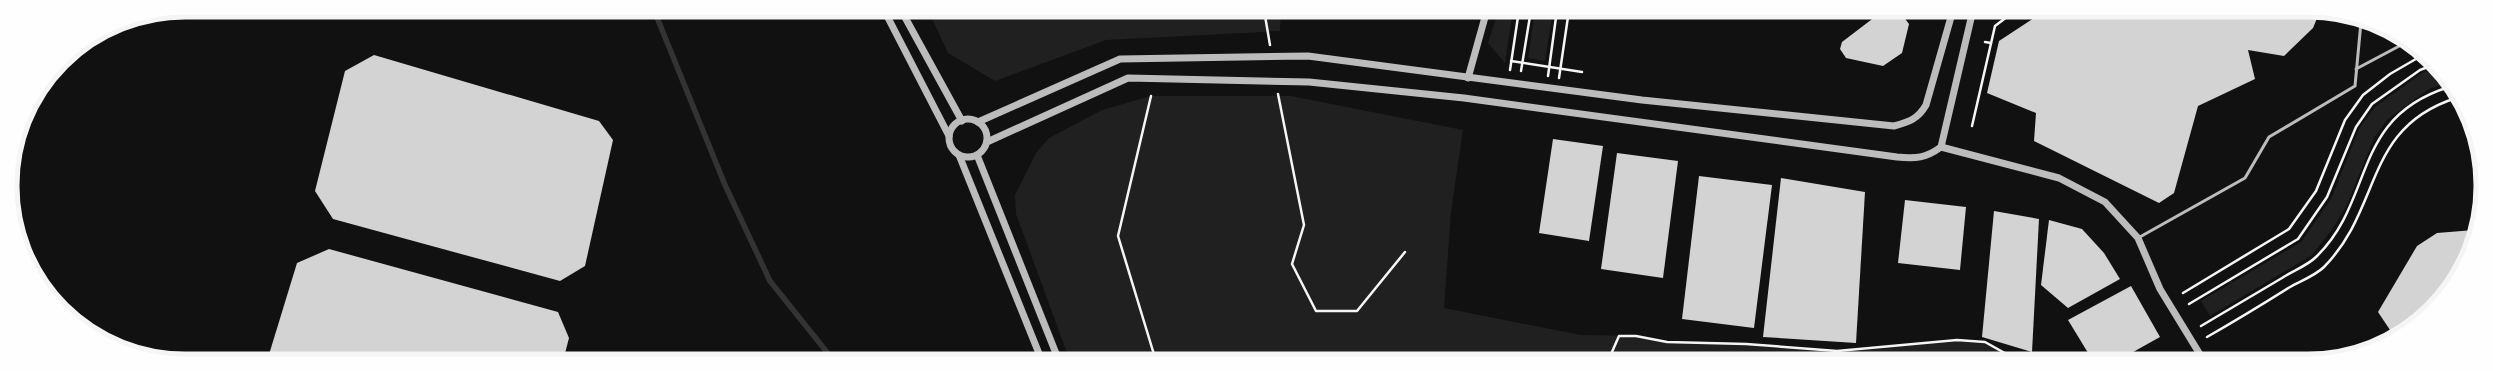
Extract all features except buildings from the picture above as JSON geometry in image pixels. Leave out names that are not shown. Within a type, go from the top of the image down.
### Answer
[{"type":"street","points":[[888,17],[949,136],[953,151],[958,155],[1039,354]]},
{"type":"street","points":[[905,17],[962,121]]},
{"type":"street","points":[[1468,78],[1485,17]]},
{"type":"street","points":[[978,122],[1120,59],[1308,56],[1642,100],[1894,126],[1912,121],[1922,114],[1926,105],[1951,17]]},
{"type":"street","points":[[987,142],[1128,78],[1309,82],[1464,98],[1917,159],[1928,156],[1941,146],[1971,17]]},
{"type":"street","points":[[949,136],[950,130],[957,122],[968,119],[978,122],[985,130],[987,142],[982,152],[973,157],[958,155]]},
{"type":"street","points":[[1941,146],[2059,178],[2105,202],[2138,238],[2160,289],[2200,354]]},
{"type":"street","points":[[977,155],[1057,354]]},
{"type":"lane","points":[[2138,238],[2245,178],[2269,137],[2355,86],[2361,26]]},
{"type":"lane","points":[[2356,69],[2401,45]]},
{"type":"path","points":[[1510,70],[1518,17]]},
{"type":"path","points":[[1521,72],[1529,17]]},
{"type":"path","points":[[1548,76],[1556,17]]},
{"type":"path","points":[[1559,78],[1569,17]]},
{"type":"path","points":[[1972,126],[1995,26],[2007,17]]},
{"type":"path","points":[[1985,42],[1991,43]]},
{"type":"path","points":[[2183,293],[2290,229],[2316,191],[2345,120],[2363,95],[2390,74],[2418,58]]},
{"type":"path","points":[[1511,61],[1582,72]]},
{"type":"path","points":[[2189,304],[2298,239],[2327,197],[2356,127],[2372,104],[2414,73],[2428,67]]},
{"type":"path","points":[[2201,326],[2315,258],[2334,233],[2350,208],[2377,140],[2391,122],[2431,92],[2445,88]]},
{"type":"path","points":[[1151,96],[1118,236],[1154,354]]},
{"type":"path","points":[[2207,337],[2323,268],[2345,241],[2361,214],[2386,152],[2400,131],[2436,104],[2452,99]]},
{"type":"path","points":[[1284,128],[1304,225],[1292,264],[1316,311],[1357,311],[1405,252]]},
{"type":"path","points":[[1611,354],[1619,336],[1636,336],[1667,342],[1746,344],[1837,351],[1957,340],[1985,342],[2006,354]]},
{"type":"shaded area","points":[[931,17],[1281,17],[1280,31],[1106,40],[995,81],[948,53]]},
{"type":"shaded area","points":[[1497,17],[1512,17],[1505,63],[1488,43]]},
{"type":"shaded area","points":[[1534,17],[1552,17],[1545,61],[1528,58]]},
{"type":"shaded area","points":[[2431,70],[2442,85],[2429,89],[2388,119],[2374,138],[2346,207],[2331,231],[2312,255],[2210,316],[2201,301],[2301,242],[2331,199],[2359,129],[2375,107],[2422,73]]},
{"type":"shaded area","points":[[1151,96],[1291,96],[1463,130],[1451,212],[1444,308],[1581,335],[1636,336],[1667,342],[1746,344],[1837,351],[1957,340],[1985,342],[2005,354],[1067,354],[1016,214],[1015,195],[1036,153],[1049,138],[1102,110]]},
{"type":"waterway","points":[[657,17],[725,185],[770,281],[828,354]]}]
